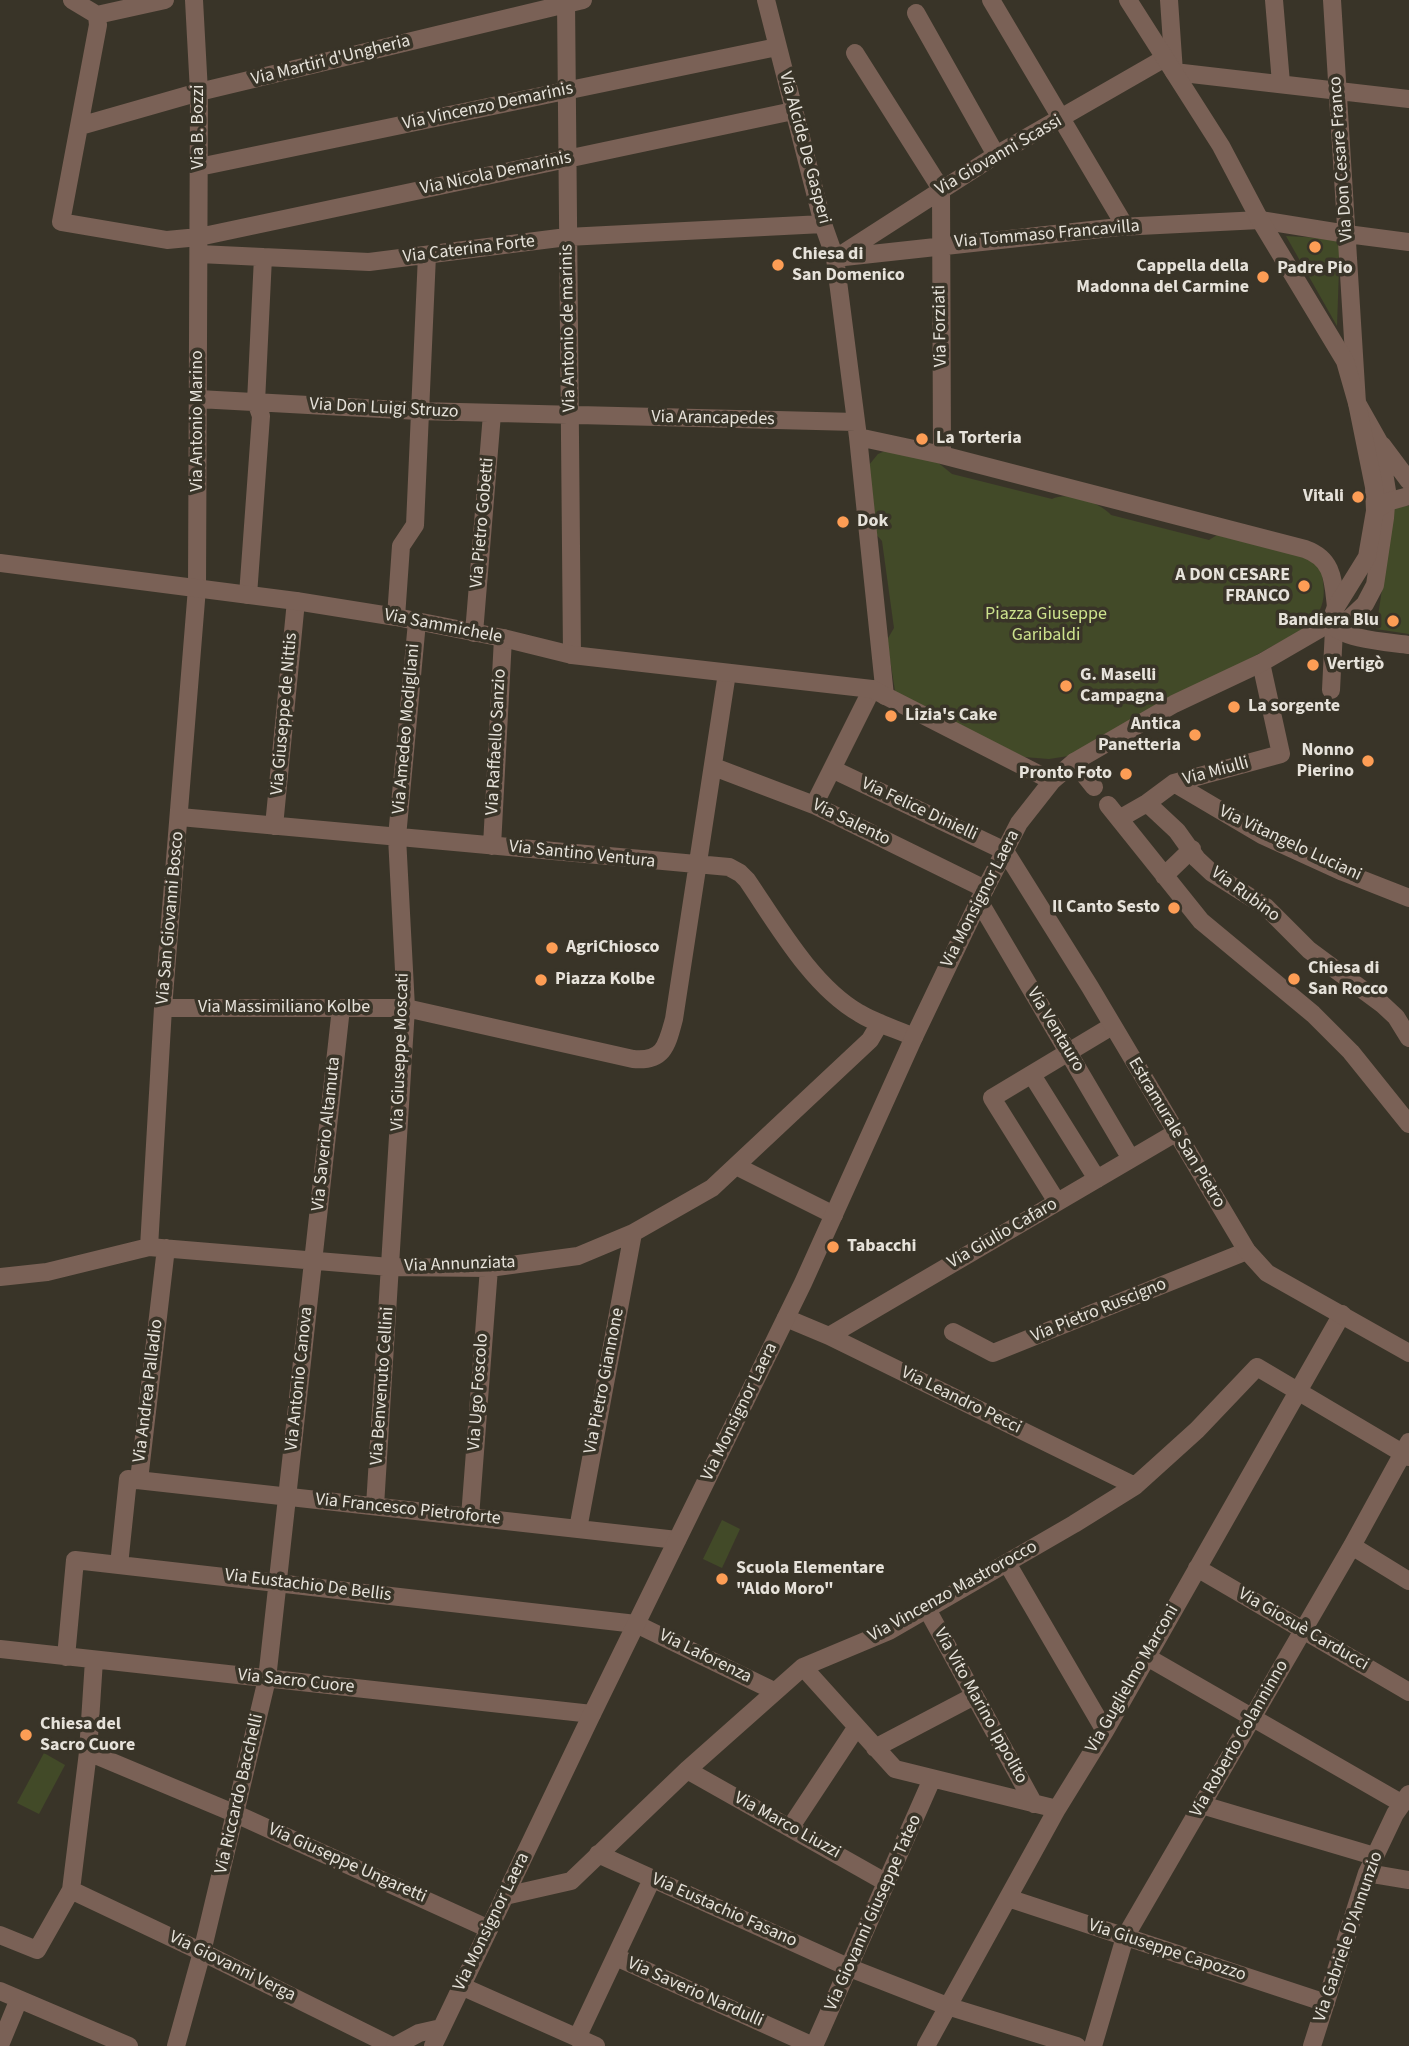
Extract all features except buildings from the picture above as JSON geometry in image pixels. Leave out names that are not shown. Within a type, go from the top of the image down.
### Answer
[{"type":"street","points":[[72,0],[97,15],[165,0]]},
{"type":"street","name":"Via B. Bozzi","points":[[194,0],[200,92],[199,246]]},
{"type":"street","name":"Via Alcide De Gasperi","points":[[766,0],[823,225],[835,258],[857,429]]},
{"type":"street","points":[[991,0],[1125,226]]},
{"type":"street","points":[[1128,0],[1221,146],[1260,220],[1345,361],[1357,403],[1374,487],[1381,506]]},
{"type":"street","points":[[1169,0],[1169,65]]},
{"type":"street","points":[[1274,0],[1281,83]]},
{"type":"street","name":"Via Don Cesare Franco","points":[[1332,0],[1357,403]]},
{"type":"street","name":"Via Martiri d'Ungheria","points":[[80,126],[200,92],[571,1]]},
{"type":"street","name":"Via Antonio de marinis","points":[[571,1],[566,90],[572,655]]},
{"type":"street","points":[[916,13],[996,155]]},
{"type":"street","points":[[97,15],[98,25],[61,222],[199,246]]},
{"type":"street","name":"Via Vincenzo Demarinis","points":[[199,167],[777,47]]},
{"type":"street","points":[[855,53],[941,190]]},
{"type":"street","points":[[1169,65],[1281,83],[1409,99]]},
{"type":"street","name":"Via Giovanni Scassi","points":[[835,258],[996,155],[1169,65]]},
{"type":"street","name":"Via Nicola Demarinis","points":[[199,246],[568,158],[793,111]]},
{"type":"street","name":"Via Forziati","points":[[941,190],[942,455]]},
{"type":"street","name":"Via Tommaso Francavilla","points":[[835,258],[1125,226],[1260,220],[1409,242]]},
{"type":"street","name":"Via Caterina Forte","points":[[199,246],[263,257],[369,262],[567,237],[823,225]]},
{"type":"street","name":"Via Antonio Marino","points":[[197,588],[199,246]]},
{"type":"street","points":[[396,617],[401,546],[415,525],[427,255]]},
{"type":"street","points":[[247,595],[261,416],[256,402],[263,257]]},
{"type":"street","name":"Via Don Luigi Struzo","points":[[198,399],[570,416]]},
{"type":"street","points":[[1357,403],[1379,442],[1409,481]]},
{"type":"street","name":"Via Pietro Gobetti","points":[[474,633],[492,414]]},
{"type":"street","name":"Via Arancapedes","points":[[570,416],[857,429]]},
{"type":"street","points":[[814,805],[832,769],[878,693],[857,429],[942,455],[1259,536],[1318,554],[1329,569],[1333,620],[1331,690]]},
{"type":"street","points":[[878,693],[1052,781],[1074,761],[1174,704],[1261,663],[1333,620],[1367,557],[1381,506],[1386,474],[1379,442]]},
{"type":"street","points":[[1381,506],[1409,496]]},
{"type":"street","name":"Via Sammichele","points":[[0,563],[296,601],[396,617],[572,655],[878,693]]},
{"type":"street","name":"Via San Giovanni Bosco","points":[[157,1248],[163,1009],[197,588]]},
{"type":"street","name":"Via Giuseppe de Nittis","points":[[274,826],[296,601]]},
{"type":"street","points":[[1333,620],[1360,638],[1409,645]]},
{"type":"street","name":"Via Amedeo Modigliani","points":[[397,836],[417,622]]},
{"type":"street","name":"Via Raffaello Sanzio","points":[[492,846],[503,638]]},
{"type":"street","name":"Via Miulli","points":[[1164,876],[1114,812],[1147,803],[1174,783],[1281,754],[1261,663]]},
{"type":"street","points":[[699,866],[727,673]]},
{"type":"street","points":[[1074,761],[1094,787]]},
{"type":"street","name":"Via Salento","points":[[713,767],[814,805],[982,895]]},
{"type":"street","name":"Via Felice Dinielli","points":[[832,769],[1005,851]]},
{"type":"street","name":"Via Monsignor Laera","points":[[433,2046],[786,1318],[982,895],[1019,823],[1052,781]]},
{"type":"street","name":"Via Vitangelo Luciani","points":[[1174,783],[1262,835],[1343,872],[1409,898]]},
{"type":"street","name":"Via Rubino","points":[[1147,803],[1177,831],[1197,859],[1212,873],[1266,907],[1309,950],[1382,1004],[1396,1017],[1409,1038]]},
{"type":"street","name":"Via Santino Ventura","points":[[180,817],[729,867],[740,873],[793,947],[841,1000],[860,1014],[914,1037]]},
{"type":"street","name":"Via Giuseppe Moscati","points":[[390,1267],[406,1008],[397,836]]},
{"type":"street","points":[[1192,849],[1164,876],[1201,921],[1313,1014],[1351,1052],[1409,1124]]},
{"type":"street","name":"Estramurale San Pietro","points":[[1005,851],[1247,1251],[1267,1273],[1409,1353]]},
{"type":"street","name":"Via Massimiliano Kolbe","points":[[163,1009],[406,1008],[645,1060],[659,1055],[668,1043],[699,866]]},
{"type":"street","name":"Via Ventauro","points":[[982,895],[1131,1159]]},
{"type":"street","name":"Via Saverio Altamuta","points":[[313,1261],[341,1008]]},
{"type":"street","name":"Via Annunziata","points":[[0,1277],[47,1272],[157,1248],[390,1267],[489,1268],[578,1256],[633,1233],[712,1188],[870,1040],[880,1023]]},
{"type":"street","points":[[1057,1202],[992,1098],[1112,1026]]},
{"type":"street","points":[[1032,1075],[1097,1179]]},
{"type":"street","name":"Via Giulio Cafaro","points":[[830,1336],[1177,1132]]},
{"type":"street","points":[[736,1166],[834,1215]]},
{"type":"street","name":"Via Pietro Giannone","points":[[578,1529],[633,1233]]},
{"type":"street","name":"Via Andrea Palladio","points":[[119,1565],[128,1479],[139,1480],[157,1248]]},
{"type":"street","name":"Via Pietro Ruscigno","points":[[953,1332],[993,1353],[1247,1251]]},
{"type":"street","name":"Via Antonio Canova","points":[[287,1496],[313,1261]]},
{"type":"street","name":"Via Benvenuto Cellini","points":[[375,1506],[390,1267]]},
{"type":"street","name":"Via Ugo Foscolo","points":[[470,1517],[489,1268]]},
{"type":"street","name":"Via Guglielmo Marconi","points":[[926,2046],[1057,1809],[1105,1731],[1342,1314]]},
{"type":"street","name":"Via Leandro Pecci","points":[[786,1318],[830,1336],[1135,1486]]},
{"type":"street","name":"Via Vincenzo Mastrorocco","points":[[505,1896],[571,1881],[687,1770],[803,1667],[889,1631],[1135,1486],[1197,1430],[1257,1367],[1296,1391]]},
{"type":"street","points":[[1296,1391],[1407,1450]]},
{"type":"street","name":"Via Roberto Colanninno","points":[[1093,2046],[1125,1937],[1407,1450]]},
{"type":"street","name":"Via Francesco Pietroforte","points":[[139,1480],[677,1540]]},
{"type":"street","name":"Via Riccardo Bacchelli","points":[[176,2046],[202,1952],[267,1679],[287,1496]]},
{"type":"street","points":[[1352,1546],[1409,1581]]},
{"type":"street","name":"Via Eustachio De Bellis","points":[[66,1657],[75,1560],[636,1624]]},
{"type":"street","points":[[1007,1563],[1105,1731]]},
{"type":"street","name":"Via Giosuè Carducci","points":[[1196,1568],[1409,1692]]},
{"type":"street","name":"Via Vito Marino Ippolito","points":[[927,1609],[1034,1804]]},
{"type":"street","name":"Via Laforenza","points":[[636,1624],[774,1691]]},
{"type":"street","name":"Via Sacro Cuore","points":[[0,1649],[592,1714]]},
{"type":"street","points":[[1147,1657],[1405,1799]]},
{"type":"street","points":[[0,1934],[37,1950],[71,1890],[88,1752],[94,1660]]},
{"type":"street","points":[[803,1667],[895,1769],[1057,1809]]},
{"type":"street","points":[[875,1748],[974,1696]]},
{"type":"street","points":[[790,1828],[856,1728]]},
{"type":"street","name":"Via Giuseppe Ungaretti","points":[[88,1752],[236,1814],[489,1929]]},
{"type":"street","name":"Via Marco Liuzzi","points":[[687,1770],[887,1883]]},
{"type":"street","name":"Via Giovanni Giuseppe Tateo","points":[[814,2046],[932,1779]]},
{"type":"street","name":"Via Gabriele D'Annunzio","points":[[1312,2046],[1367,1873],[1405,1799]]},
{"type":"street","points":[[1202,1805],[1374,1856]]},
{"type":"street","name":"Via Eustachio Fasano","points":[[598,1854],[850,1968],[947,2006],[1076,2046]]},
{"type":"street","points":[[1367,1873],[1409,1881]]},
{"type":"street","points":[[577,2038],[652,1879]]},
{"type":"street","name":"Via Giovanni Verga","points":[[71,1890],[393,2046]]},
{"type":"street","name":"Via Giuseppe Capozzo","points":[[1008,1898],[1326,2003]]},
{"type":"street","name":"Via Saverio Nardulli","points":[[615,1957],[814,2046]]},
{"type":"street","points":[[461,1986],[596,2046]]},
{"type":"street","points":[[0,1992],[129,2046]]},
{"type":"street","points":[[0,2045],[19,1999]]},
{"type":"street","points":[[393,2046],[419,2033],[441,2028]]},
{"type":"green space","points":[[1286,236],[1340,239],[1337,326]]},
{"type":"green space","name":"Piazza Giuseppe Garibaldi","points":[[885,451],[936,461],[952,474],[1052,499],[1066,496],[1083,499],[1111,515],[1209,540],[1217,535],[1310,558],[1319,562],[1323,602],[1315,617],[1298,632],[1075,755],[1049,759],[1024,757],[895,691],[887,640],[894,628],[882,541],[874,532],[869,465],[878,454]]},
{"type":"green space","points":[[1395,504],[1409,506],[1409,634],[1376,629]]},
{"type":"green space","points":[[722,1520],[740,1529],[722,1568],[703,1559]]},
{"type":"green space","points":[[44,1753],[65,1765],[39,1814],[17,1803]]},
{"type":"place","name":"Padre Pio","points":[[1315,247]]},
{"type":"place","name":"Chiesa di San Domenico","points":[[778,265]]},
{"type":"place","name":"Cappella della Madonna del Carmine","points":[[1263,277]]},
{"type":"place","name":"La Torteria","points":[[922,439]]},
{"type":"place","name":"Vitali","points":[[1358,497]]},
{"type":"place","name":"Dok","points":[[843,522]]},
{"type":"place","name":"A DON CESARE FRANCO","points":[[1304,586]]},
{"type":"place","name":"Bandiera Blu","points":[[1393,621]]},
{"type":"place","name":"Vertigò","points":[[1313,665]]},
{"type":"place","name":"G. Maselli Campagna","points":[[1066,686]]},
{"type":"place","name":"La sorgente","points":[[1234,707]]},
{"type":"place","name":"Lizia's Cake","points":[[891,716]]},
{"type":"place","name":"Antica Panetteria","points":[[1195,735]]},
{"type":"place","name":"Nonno Pierino","points":[[1368,761]]},
{"type":"place","name":"Pronto Foto","points":[[1126,774]]},
{"type":"place","name":"Il Canto Sesto","points":[[1174,908]]},
{"type":"place","name":"AgriChiosco","points":[[552,948]]},
{"type":"place","name":"Chiesa di San Rocco","points":[[1294,979]]},
{"type":"place","name":"Piazza Kolbe","points":[[541,980]]},
{"type":"place","name":"Tabacchi","points":[[833,1247]]},
{"type":"place","name":"Scuola Elementare \"Aldo Moro\"","points":[[722,1579]]},
{"type":"place","name":"Chiesa del Sacro Cuore","points":[[26,1735]]}]
